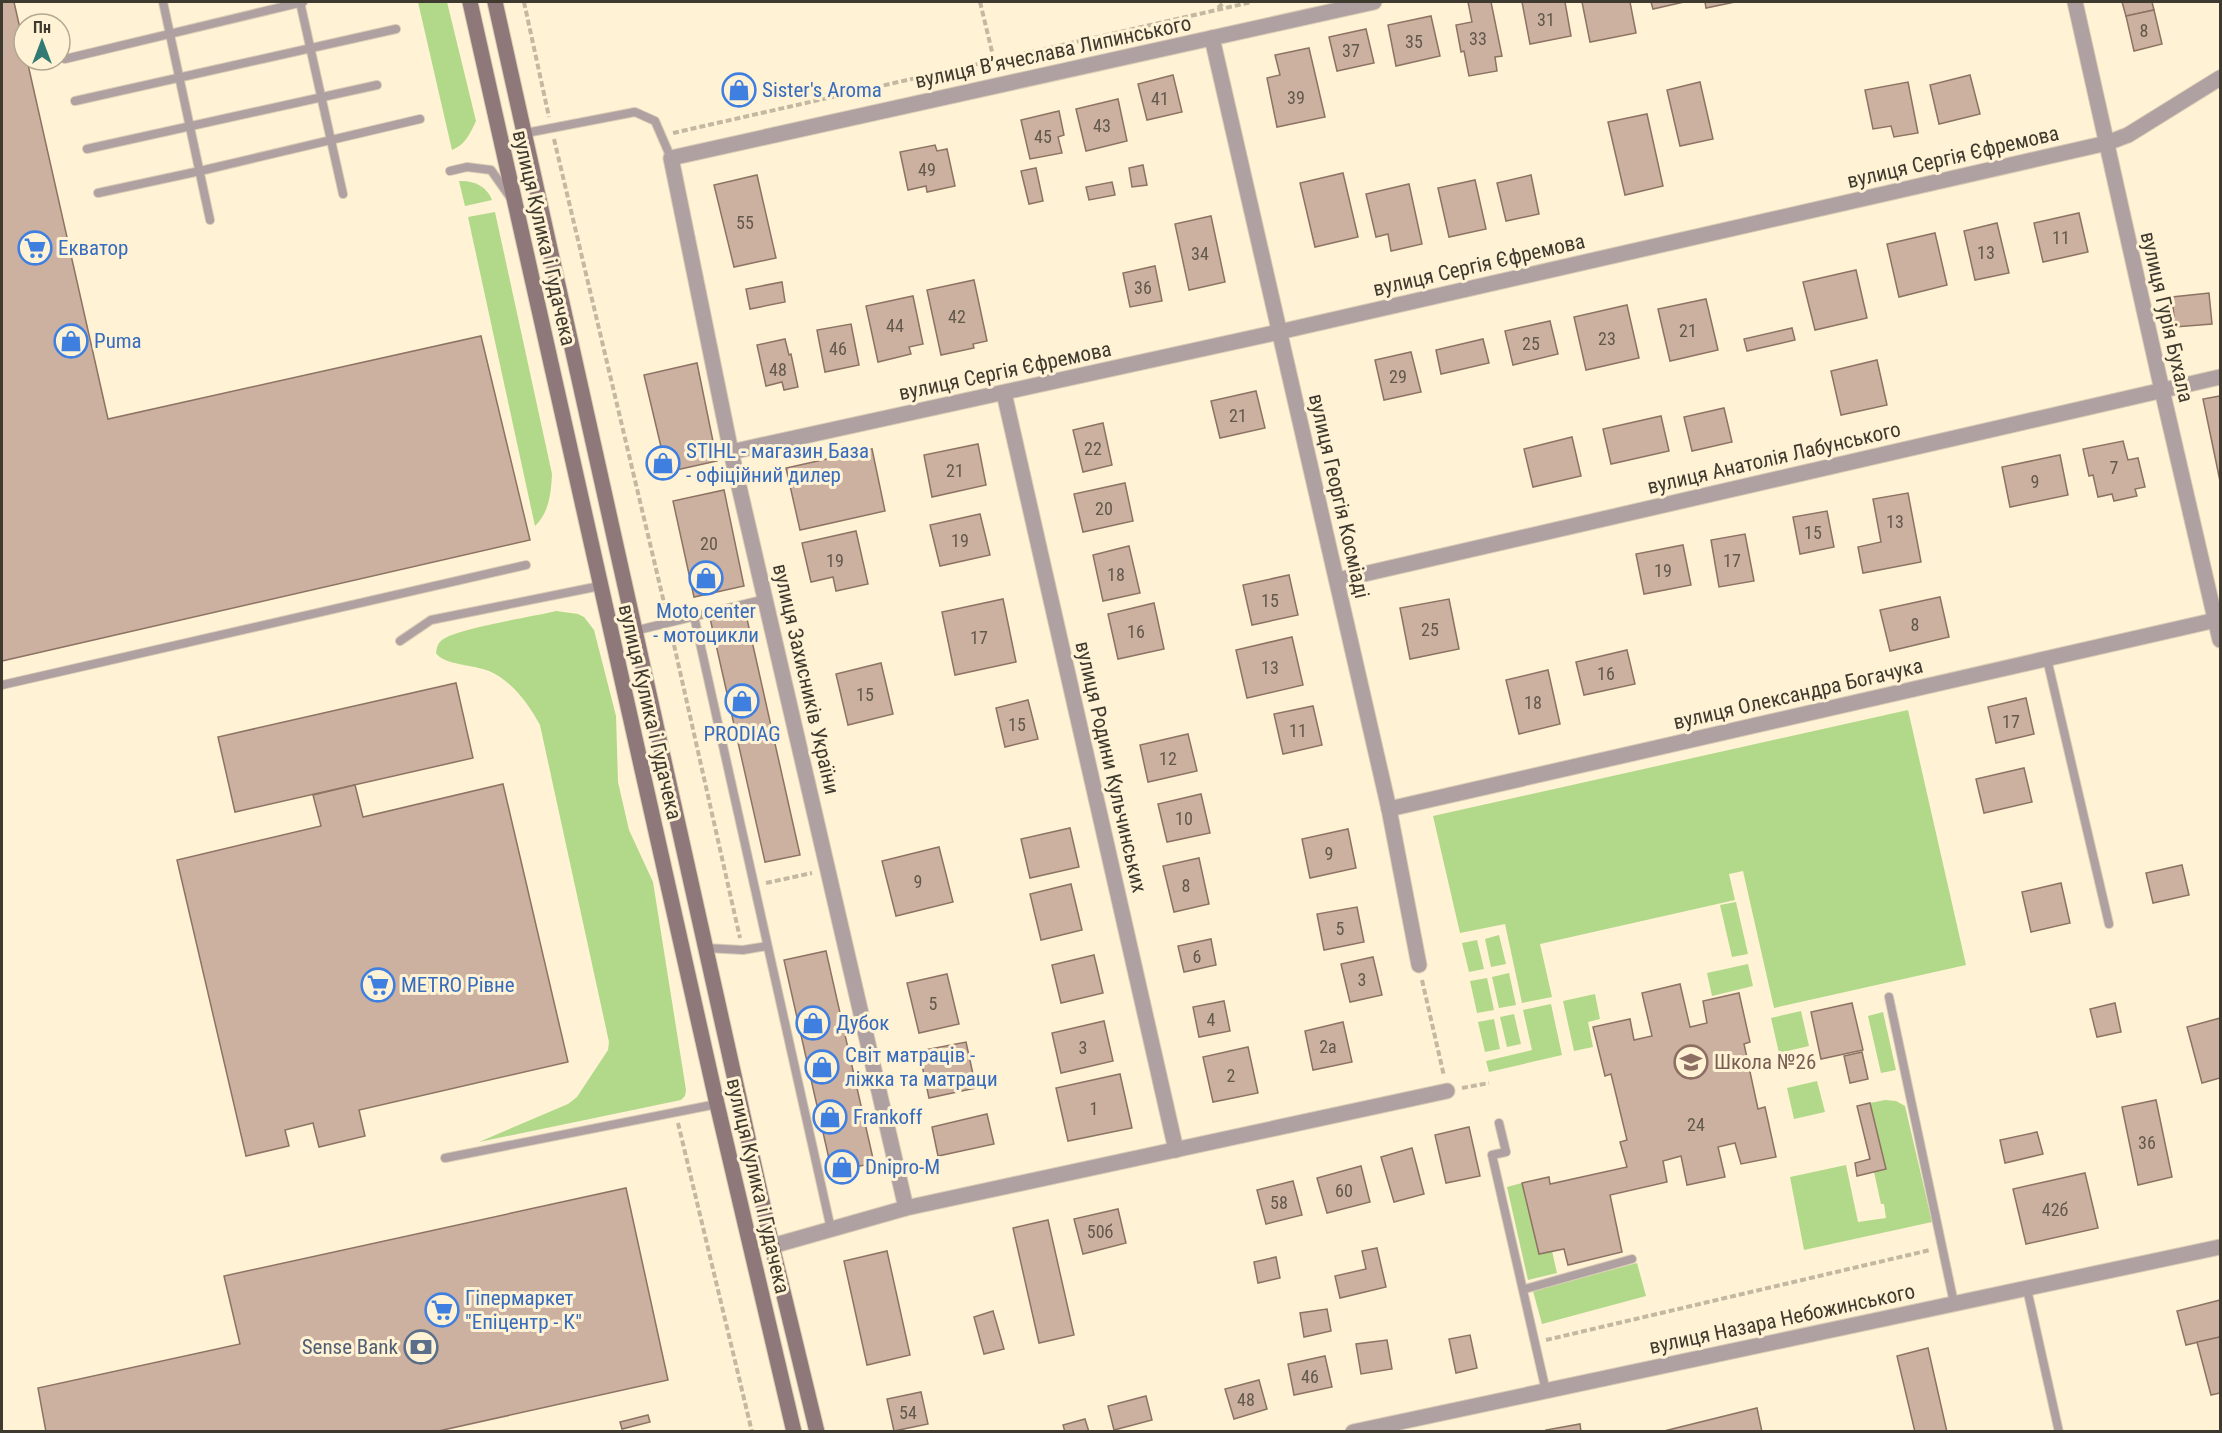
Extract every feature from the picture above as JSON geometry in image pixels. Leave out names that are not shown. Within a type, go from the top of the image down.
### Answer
[{"type":"main road","name":"вулиця Кулика і Гудачека","points":[[470,2],[717,1104],[794,1431]]},
{"type":"main road","name":"вулиця Кулика і Гудачека","points":[[495,2],[772,1246],[817,1431]]},
{"type":"street","name":"вулиця Вʼячеслава Липинського","points":[[670,158],[1374,2]]},
{"type":"street","name":"вулиця Гурія Бухала","points":[[2075,2],[2220,640]]},
{"type":"street","name":"вулиця Георгія Косміаді","points":[[1212,38],[1278,332],[1338,580],[1389,809],[1419,965]]},
{"type":"street","name":"вулиця Сергія Єфремова","points":[[731,452],[1278,332],[2107,143],[2128,135],[2220,78]]},
{"type":"street","name":"вулиця Захисників України","points":[[670,158],[731,452],[906,1208]]},
{"type":"street","name":"вулиця Анатолія Лабунського","points":[[1338,580],[2220,377]]},
{"type":"street","name":"вулиця Родини Кульчинських","points":[[1004,393],[1176,1149]]},
{"type":"street","name":"вулиця Олександра Богачука","points":[[1389,809],[2216,620]]},
{"type":"street","points":[[772,1246],[906,1208],[1447,1091]]},
{"type":"street","name":"вулиця Назара Небожинського","points":[[1353,1431],[1389,1428],[1546,1391],[2220,1247]]},
{"type":"lane","points":[[163,2],[210,220]]},
{"type":"lane","points":[[72,57],[301,2],[343,194]]},
{"type":"lane","points":[[75,100],[179,76],[311,50],[396,29]]},
{"type":"lane","points":[[87,149],[377,85]]},
{"type":"lane","points":[[526,133],[635,112],[655,121],[670,158]]},
{"type":"lane","points":[[98,193],[420,119]]},
{"type":"lane","points":[[450,171],[467,167],[491,170],[516,205]]},
{"type":"lane","points":[[2,685],[526,565]]},
{"type":"lane","points":[[400,641],[431,620],[600,586]]},
{"type":"lane","points":[[634,631],[766,599]]},
{"type":"lane","points":[[694,616],[831,1229]]},
{"type":"lane","points":[[2047,659],[2109,924]]},
{"type":"lane","points":[[706,948],[743,950],[767,946]]},
{"type":"lane","points":[[1889,998],[1954,1303]]},
{"type":"lane","points":[[445,1158],[717,1104]]},
{"type":"lane","points":[[1499,1123],[1506,1152],[1492,1155],[1525,1289],[1546,1391]]},
{"type":"lane","points":[[1525,1289],[1632,1258]]},
{"type":"lane","points":[[2027,1289],[2059,1431]]},
{"type":"path","points":[[524,2],[743,950]]},
{"type":"path","points":[[980,2],[994,60]]},
{"type":"path","points":[[1217,9],[1224,2]]},
{"type":"path","points":[[661,136],[1252,2]]},
{"type":"path","points":[[754,886],[828,870]]},
{"type":"path","points":[[1419,965],[1447,1091],[1489,1083]]},
{"type":"path","points":[[683,1110],[677,1125],[752,1431]]},
{"type":"path","points":[[1535,1343],[1942,1247]]},
{"type":"green space","points":[[418,2],[447,2],[476,121],[464,142],[452,150]]},
{"type":"green space","points":[[459,181],[479,185],[487,191],[492,200],[465,206]]},
{"type":"green space","points":[[495,212],[552,474],[546,509],[535,526],[468,217]]},
{"type":"green space","points":[[556,611],[584,617],[594,630],[616,716],[618,782],[629,830],[653,882],[686,1090],[681,1100],[479,1142],[568,1104],[577,1097],[608,1050],[609,1042],[540,725],[525,701],[497,675],[483,669],[445,660],[436,653],[442,640],[463,631]]},
{"type":"green space","points":[[1908,710],[1966,965],[1774,1008],[1743,871],[1729,874],[1735,900],[1540,944],[1552,997],[1522,1003],[1505,924],[1460,933],[1433,816]]},
{"type":"green space","points":[[1736,902],[1748,954],[1732,957],[1720,905]]},
{"type":"green space","points":[[1499,935],[1506,964],[1491,967],[1485,939]]},
{"type":"green space","points":[[1477,940],[1484,969],[1469,972],[1462,943]]},
{"type":"green space","points":[[1748,964],[1753,986],[1712,996],[1707,973]]},
{"type":"green space","points":[[1509,973],[1516,1005],[1499,1008],[1492,977]]},
{"type":"green space","points":[[1487,978],[1494,1010],[1477,1013],[1470,981]]},
{"type":"green space","points":[[1595,994],[1600,1019],[1588,1022],[1593,1047],[1574,1051],[1563,1001]]},
{"type":"green space","points":[[1551,1004],[1562,1055],[1489,1072],[1486,1061],[1532,1050],[1523,1010]]},
{"type":"green space","points":[[1801,1011],[1809,1046],[1779,1053],[1771,1018]]},
{"type":"green space","points":[[1883,1012],[1896,1070],[1881,1073],[1868,1016]]},
{"type":"green space","points":[[1514,1014],[1521,1044],[1507,1047],[1500,1017]]},
{"type":"green space","points":[[1494,1019],[1500,1049],[1485,1052],[1478,1022]]},
{"type":"green space","points":[[1817,1081],[1825,1112],[1794,1119],[1787,1088]]},
{"type":"green space","points":[[1885,1100],[1896,1101],[1905,1106],[1932,1222],[1804,1250],[1790,1177],[1846,1165],[1858,1222],[1886,1218],[1874,1172],[1886,1169],[1870,1103]]},
{"type":"green space","points":[[1522,1183],[1552,1251],[1557,1273],[1528,1280],[1507,1187]]},
{"type":"green space","points":[[1637,1263],[1646,1296],[1542,1324],[1533,1291]]},
{"type":"building","name":"Екватор","points":[[2,2],[14,2],[16,12],[12,12],[12,72],[30,72],[108,419],[481,336],[530,540],[2,661]]},
{"type":"building","points":[[1468,2],[1491,2],[1502,56],[1495,57],[1497,71],[1469,76],[1464,51],[1461,52],[1456,25],[1472,22]]},
{"type":"building","points":[[1522,2],[1565,2],[1571,36],[1530,44]]},
{"type":"building","points":[[1582,2],[1630,2],[1636,33],[1590,42]]},
{"type":"building","points":[[1651,2],[1684,2],[1653,9]]},
{"type":"building","points":[[1705,2],[1735,2],[1706,8]]},
{"type":"building","points":[[2122,2],[2152,2],[2154,10],[2126,16]]},
{"type":"building","points":[[2154,10],[2162,44],[2134,51],[2126,16]]},
{"type":"building","points":[[1431,16],[1440,56],[1396,66],[1388,25]]},
{"type":"building","points":[[1366,29],[1374,63],[1337,71],[1329,37]]},
{"type":"building","points":[[1309,48],[1325,117],[1277,127],[1267,78],[1280,75],[1275,55]]},
{"type":"building","points":[[1173,75],[1182,112],[1147,120],[1138,84]]},
{"type":"building","points":[[1970,75],[1980,114],[1939,124],[1930,85]]},
{"type":"building","points":[[1700,82],[1713,139],[1680,146],[1667,90]]},
{"type":"building","points":[[1908,82],[1918,133],[1894,137],[1891,126],[1873,129],[1865,90]]},
{"type":"building","points":[[1118,99],[1127,141],[1086,151],[1076,109]]},
{"type":"building","points":[[1059,111],[1064,135],[1058,137],[1062,153],[1030,159],[1021,120]]},
{"type":"building","points":[[1647,114],[1663,186],[1625,195],[1608,122]]},
{"type":"building","points":[[935,145],[937,151],[947,149],[955,186],[927,192],[926,186],[908,190],[900,152]]},
{"type":"building","points":[[1143,165],[1147,185],[1132,187],[1129,168]]},
{"type":"building","points":[[1036,168],[1043,201],[1029,204],[1021,171]]},
{"type":"building","points":[[1343,173],[1358,237],[1315,247],[1300,183]]},
{"type":"building","points":[[757,175],[776,258],[734,267],[714,185]]},
{"type":"building","points":[[1531,175],[1539,214],[1506,221],[1497,183]]},
{"type":"building","points":[[1475,180],[1486,229],[1449,237],[1438,188]]},
{"type":"building","points":[[1112,182],[1115,195],[1089,200],[1086,187]]},
{"type":"building","points":[[1409,184],[1422,244],[1391,251],[1388,234],[1376,237],[1366,194]]},
{"type":"building","points":[[2079,213],[2088,252],[2043,262],[2034,223]]},
{"type":"building","points":[[1211,216],[1225,282],[1189,290],[1175,224]]},
{"type":"building","points":[[1997,223],[2009,273],[1975,280],[1964,231]]},
{"type":"building","points":[[1935,233],[1947,285],[1899,297],[1887,244]]},
{"type":"building","points":[[1155,266],[1162,301],[1130,307],[1123,273]]},
{"type":"building","points":[[1856,270],[1867,318],[1815,330],[1803,282]]},
{"type":"building","points":[[974,280],[987,341],[973,344],[974,348],[941,355],[927,290]]},
{"type":"building","points":[[782,282],[785,302],[750,309],[746,289]]},
{"type":"building","points":[[2209,293],[2212,324],[2175,327],[2172,297]]},
{"type":"building","points":[[913,296],[923,344],[909,347],[911,354],[878,362],[866,306]]},
{"type":"building","points":[[1706,299],[1718,350],[1670,361],[1658,309]]},
{"type":"building","points":[[1627,305],[1639,358],[1586,370],[1574,317]]},
{"type":"building","points":[[1550,321],[1558,354],[1513,365],[1505,331]]},
{"type":"building","points":[[851,324],[859,365],[825,372],[817,330]]},
{"type":"building","points":[[1792,328],[1795,340],[1747,351],[1744,339]]},
{"type":"building","points":[[785,339],[789,355],[791,354],[798,387],[784,390],[782,382],[766,386],[757,345]]},
{"type":"building","points":[[1483,339],[1489,363],[1441,374],[1436,350]]},
{"type":"building","points":[[1411,352],[1421,392],[1384,400],[1375,360]]},
{"type":"building","points":[[1877,360],[1887,405],[1841,415],[1831,371]]},
{"type":"building","points":[[697,363],[717,461],[667,472],[644,375]]},
{"type":"building","points":[[1256,391],[1265,428],[1220,438],[1211,401]]},
{"type":"building","points":[[2220,396],[2220,481],[2203,399]]},
{"type":"building","points":[[1724,408],[1732,442],[1692,451],[1684,417]]},
{"type":"building","points":[[1661,416],[1669,451],[1611,464],[1603,429]]},
{"type":"building","points":[[1103,423],[1112,465],[1083,472],[1073,430]]},
{"type":"building","points":[[1572,437],[1581,476],[1533,487],[1524,449]]},
{"type":"building","points":[[2123,441],[2128,460],[2138,458],[2145,487],[2135,489],[2137,496],[2114,501],[2112,494],[2098,497],[2093,475],[2089,476],[2083,449]]},
{"type":"building","points":[[978,444],[986,485],[932,497],[924,455]]},
{"type":"building","points":[[872,449],[885,511],[800,530],[786,468]]},
{"type":"building","points":[[2060,455],[2068,495],[2010,507],[2002,467]]},
{"type":"building","points":[[1125,483],[1133,521],[1083,532],[1074,494]]},
{"type":"building","points":[[724,490],[744,586],[694,597],[673,501]]},
{"type":"building","points":[[1908,493],[1921,562],[1863,573],[1858,547],[1881,542],[1873,499]]},
{"type":"building","points":[[1827,511],[1834,547],[1800,554],[1793,517]]},
{"type":"building","points":[[980,514],[990,555],[940,566],[930,525]]},
{"type":"building","points":[[856,531],[868,584],[836,591],[833,577],[811,582],[802,543]]},
{"type":"building","points":[[1745,534],[1754,581],[1719,587],[1711,540]]},
{"type":"building","points":[[1683,545],[1691,585],[1644,594],[1636,554]]},
{"type":"building","points":[[1129,546],[1140,593],[1103,601],[1093,555]]},
{"type":"building","points":[[1289,575],[1298,615],[1252,625],[1243,585]]},
{"type":"building","points":[[1940,597],[1949,637],[1890,651],[1880,610]]},
{"type":"building","points":[[1003,599],[1016,662],[955,675],[942,612]]},
{"type":"building","points":[[1449,599],[1459,649],[1410,659],[1400,608]]},
{"type":"building","points":[[1154,603],[1164,649],[1118,659],[1108,614]]},
{"type":"building","points":[[745,610],[800,855],[765,862],[710,618]]},
{"type":"building","points":[[1292,637],[1303,685],[1247,698],[1236,650]]},
{"type":"building","points":[[1627,650],[1635,684],[1584,695],[1576,662]]},
{"type":"building","points":[[881,663],[893,714],[848,725],[836,674]]},
{"type":"building","points":[[1548,670],[1560,724],[1519,734],[1506,680]]},
{"type":"building","points":[[456,683],[473,758],[235,812],[218,737]]},
{"type":"building","points":[[2026,698],[2034,734],[1996,743],[1988,707]]},
{"type":"building","points":[[1028,700],[1038,739],[1005,747],[996,708]]},
{"type":"building","points":[[1313,706],[1322,745],[1283,754],[1274,714]]},
{"type":"building","points":[[1188,734],[1197,771],[1148,782],[1140,745]]},
{"type":"building","points":[[2024,768],[2032,802],[1984,813],[1976,779]]},
{"type":"building","name":"METRO Рівне","points":[[503,784],[568,1062],[359,1110],[365,1136],[319,1147],[313,1123],[285,1130],[289,1146],[246,1156],[177,860],[321,826],[313,795],[355,785],[363,817]]},
{"type":"building","points":[[1201,794],[1210,833],[1167,842],[1158,804]]},
{"type":"building","points":[[1070,828],[1079,867],[1030,878],[1021,839]]},
{"type":"building","points":[[1348,829],[1356,868],[1310,878],[1302,839]]},
{"type":"building","points":[[939,847],[953,902],[896,916],[882,861]]},
{"type":"building","points":[[1199,858],[1209,904],[1174,912],[1163,866]]},
{"type":"building","points":[[2182,865],[2189,895],[2153,903],[2146,873]]},
{"type":"building","points":[[2061,883],[2070,923],[2031,932],[2022,892]]},
{"type":"building","points":[[1071,884],[1082,930],[1041,940],[1030,894]]},
{"type":"building","points":[[1357,907],[1364,942],[1324,950],[1317,914]]},
{"type":"building","points":[[1211,939],[1216,965],[1184,972],[1178,946]]},
{"type":"building","points":[[826,951],[874,1163],[832,1172],[784,960]]},
{"type":"building","points":[[1094,955],[1103,993],[1061,1003],[1052,965]]},
{"type":"building","points":[[1373,957],[1382,995],[1350,1002],[1341,964]]},
{"type":"building","points":[[947,974],[959,1024],[919,1033],[907,983]]},
{"type":"building","points":[[1680,984],[1690,1027],[1707,1023],[1703,1001],[1739,993],[1750,1042],[1744,1044],[1758,1109],[1765,1107],[1776,1157],[1741,1164],[1735,1143],[1718,1147],[1725,1177],[1687,1185],[1681,1156],[1663,1161],[1667,1182],[1610,1195],[1622,1252],[1568,1265],[1564,1249],[1539,1254],[1522,1183],[1549,1177],[1550,1184],[1627,1167],[1620,1142],[1627,1140],[1611,1074],[1605,1076],[1593,1027],[1630,1019],[1634,1040],[1652,1036],[1642,993]]},
{"type":"building","points":[[1224,1001],[1230,1031],[1199,1037],[1193,1007]]},
{"type":"building","points":[[1852,1003],[1863,1050],[1821,1059],[1811,1012]]},
{"type":"building","points":[[2115,1003],[2121,1032],[2097,1037],[2090,1009]]},
{"type":"building","points":[[2220,1018],[2220,1078],[2202,1083],[2187,1027]]},
{"type":"building","points":[[1104,1021],[1113,1061],[1061,1073],[1052,1033]]},
{"type":"building","points":[[1343,1022],[1352,1062],[1313,1070],[1305,1031]]},
{"type":"building","points":[[966,1042],[976,1088],[929,1098],[919,1051]]},
{"type":"building","points":[[1248,1047],[1258,1093],[1213,1102],[1203,1057]]},
{"type":"building","points":[[1862,1052],[1868,1079],[1850,1083],[1844,1056]]},
{"type":"building","points":[[1120,1074],[1132,1128],[1068,1141],[1056,1088]]},
{"type":"building","points":[[2156,1100],[2172,1177],[2138,1185],[2122,1107]]},
{"type":"building","points":[[1870,1103],[1886,1169],[1857,1176],[1855,1163],[1870,1159],[1857,1106]]},
{"type":"building","points":[[987,1114],[994,1144],[938,1156],[932,1127]]},
{"type":"building","points":[[1469,1127],[1480,1176],[1446,1183],[1435,1135]]},
{"type":"building","points":[[2037,1132],[2043,1154],[2005,1163],[2000,1140]]},
{"type":"building","points":[[1412,1148],[1424,1194],[1394,1202],[1381,1157]]},
{"type":"building","points":[[1361,1166],[1370,1202],[1327,1213],[1317,1178]]},
{"type":"building","points":[[2085,1173],[2098,1228],[2026,1244],[2013,1189]]},
{"type":"building","points":[[1293,1181],[1302,1215],[1266,1224],[1257,1190]]},
{"type":"building","name":"Гіпермаркет \"Епіцентр - К\"","points":[[626,1188],[668,1380],[434,1432],[46,1432],[38,1388],[240,1344],[224,1276]]},
{"type":"building","points":[[1118,1209],[1126,1243],[1083,1254],[1074,1219]]},
{"type":"building","points":[[1048,1220],[1074,1335],[1039,1343],[1013,1228]]},
{"type":"building","points":[[1377,1248],[1386,1287],[1340,1298],[1335,1276],[1366,1269],[1362,1251]]},
{"type":"building","points":[[887,1251],[910,1355],[867,1365],[844,1261]]},
{"type":"building","points":[[1276,1257],[1280,1278],[1258,1283],[1254,1262]]},
{"type":"building","points":[[2220,1300],[2220,1337],[2186,1345],[2177,1311]]},
{"type":"building","points":[[1327,1309],[1331,1331],[1304,1337],[1300,1313]]},
{"type":"building","points":[[993,1311],[1004,1349],[984,1354],[974,1317]]},
{"type":"building","points":[[1470,1335],[1477,1368],[1456,1373],[1449,1339]]},
{"type":"building","points":[[2220,1337],[2220,1393],[2211,1395],[2197,1342]]},
{"type":"building","points":[[1387,1340],[1392,1369],[1361,1374],[1356,1344]]},
{"type":"building","points":[[1928,1348],[1947,1432],[1915,1432],[1897,1356]]},
{"type":"building","points":[[1325,1356],[1332,1387],[1294,1395],[1288,1364]]},
{"type":"building","points":[[1259,1380],[1267,1409],[1234,1419],[1225,1389]]},
{"type":"building","points":[[921,1392],[928,1424],[894,1431],[887,1399]]},
{"type":"building","points":[[1146,1396],[1152,1420],[1114,1430],[1108,1406]]},
{"type":"building","points":[[1757,1408],[1762,1432],[1660,1432]]},
{"type":"building","points":[[648,1415],[650,1422],[622,1429],[620,1422]]},
{"type":"building","points":[[1085,1419],[1089,1432],[1065,1432],[1063,1425]]},
{"type":"building","points":[[1580,1424],[1581,1432],[1547,1432],[1546,1430]]},
{"type":"place","name":"Sister's Aroma","points":[[739,90]]},
{"type":"place","name":"Екватор","points":[[35,248]]},
{"type":"place","name":"Puma","points":[[71,341]]},
{"type":"place","name":"STIHL - магазин База - офіційний дилер","points":[[663,463]]},
{"type":"place","name":"Moto center - мотоцикли","points":[[706,578]]},
{"type":"place","name":"PRODIAG","points":[[742,701]]},
{"type":"place","name":"METRO Рівне","points":[[378,985]]},
{"type":"place","name":"Дубок","points":[[813,1023]]},
{"type":"place","name":"Школа №26","points":[[1691,1062]]},
{"type":"place","name":"Світ матраців - ліжка та матраци","points":[[822,1067]]},
{"type":"place","name":"Frankoff","points":[[830,1117]]},
{"type":"place","name":"Dnipro-M","points":[[842,1167]]},
{"type":"place","name":"Гіпермаркет \"Епіцентр - К\"","points":[[442,1310]]},
{"type":"place","name":"Sense Bank","points":[[421,1347]]}]
